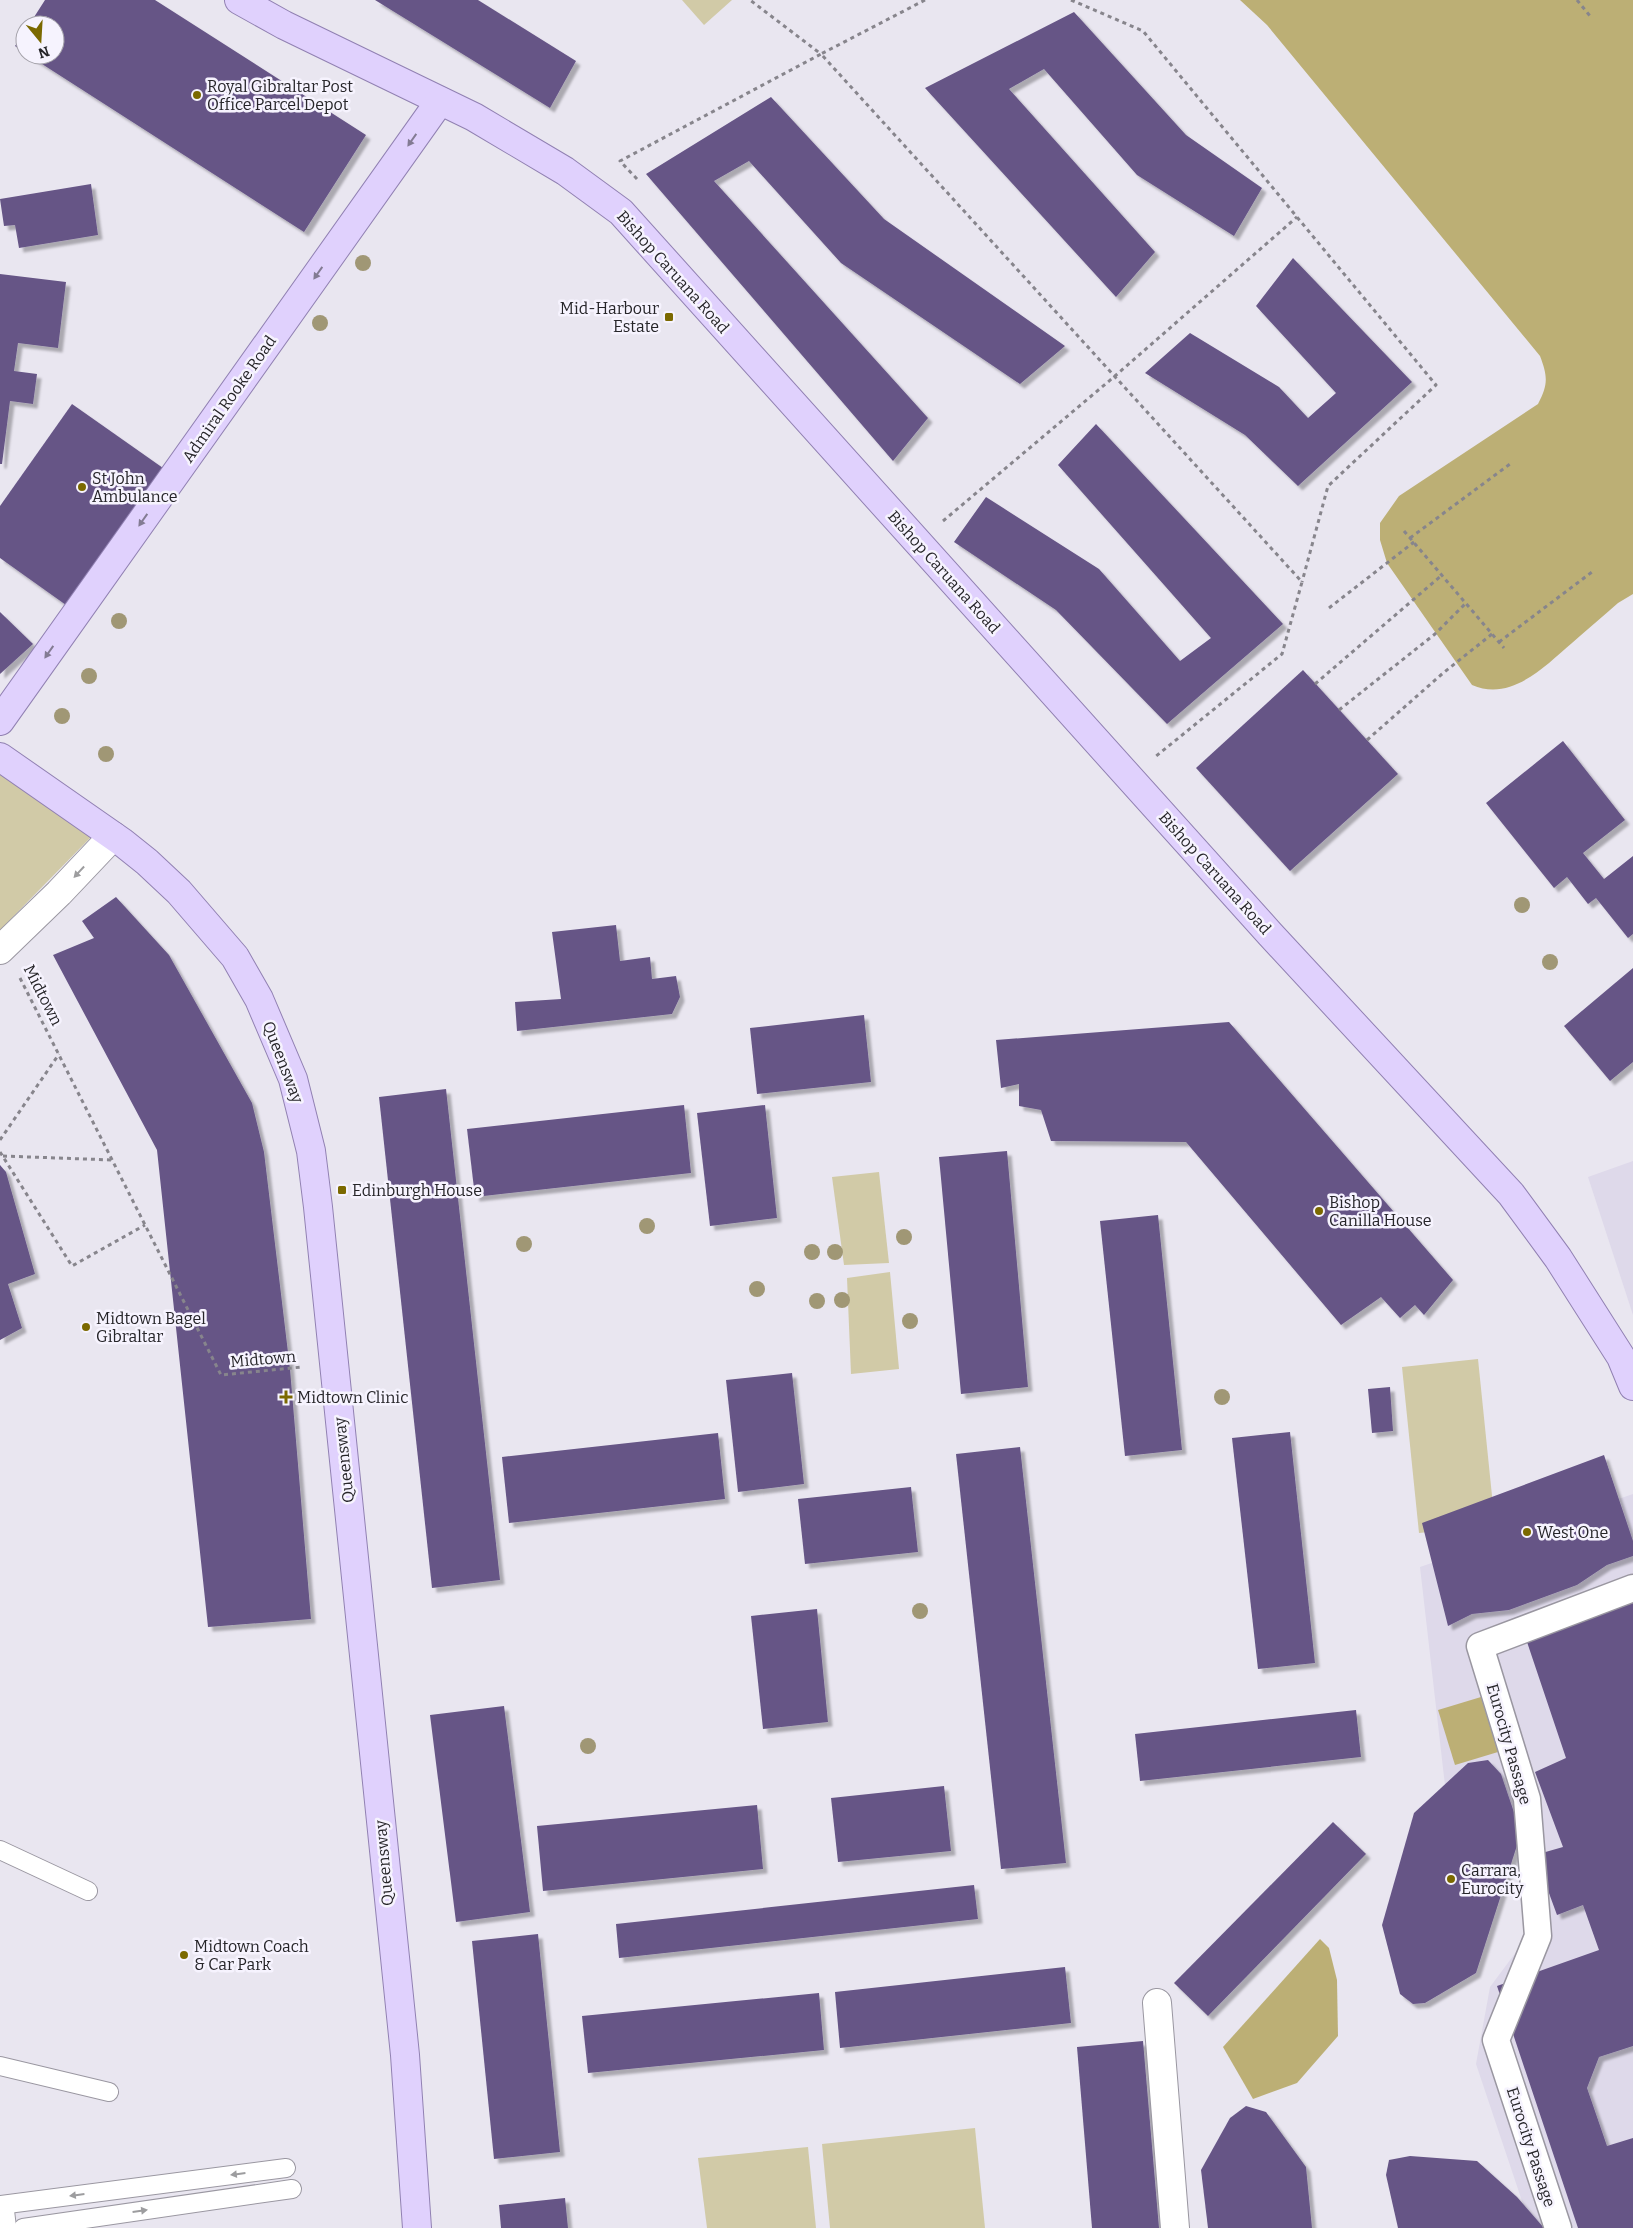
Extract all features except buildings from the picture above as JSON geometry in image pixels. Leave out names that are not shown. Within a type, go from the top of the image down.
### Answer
[{"type":"main road","name":"Bishop Caruana Road","points":[[239,0],[284,25],[474,117],[565,171],[621,212],[1270,934],[1511,1194],[1558,1258],[1621,1357],[1633,1386]]},
{"type":"main road","name":"Admiral Rooke Road","points":[[0,721],[440,101]]},
{"type":"main road","name":"Queensway","points":[[0,757],[147,862],[179,892],[235,957],[259,999],[293,1079],[311,1151],[405,2055],[417,2228]]},
{"type":"street","points":[[2,948],[59,893],[112,836]]},
{"type":"street","name":"Eurocity Passage","points":[[1558,2228],[1496,2040],[1538,1936],[1527,1799],[1480,1646],[1633,1588]]},
{"type":"street","points":[[1157,2003],[1175,2228]]},
{"type":"street","points":[[0,2211],[2,2228]]},
{"type":"lane","points":[[0,1850],[88,1891]]},
{"type":"lane","points":[[0,2066],[109,2092]]},
{"type":"lane","points":[[0,2205],[286,2168]]},
{"type":"lane","points":[[23,2228],[292,2189]]},
{"type":"path","points":[[750,0],[821,54],[1302,582]]},
{"type":"path","points":[[621,212],[647,189],[620,161],[925,0]]},
{"type":"path","points":[[1070,0],[1143,31],[1436,385],[1328,486],[1282,654],[1130,778]]},
{"type":"path","points":[[1578,0],[1590,16]]},
{"type":"path","points":[[917,542],[1115,376],[1297,217]]},
{"type":"path","points":[[1410,538],[1510,464]]},
{"type":"path","points":[[1404,531],[1504,648]]},
{"type":"path","points":[[1330,608],[1414,542]]},
{"type":"path","points":[[1499,642],[1592,572]]},
{"type":"path","points":[[1315,684],[1442,575]]},
{"type":"path","points":[[1339,710],[1435,634],[1466,603]]},
{"type":"path","points":[[1366,740],[1442,674],[1492,634]]},
{"type":"path","name":"Midtown","points":[[2,948],[59,1054],[221,1375],[305,1367]]},
{"type":"path","points":[[0,1140],[59,1054]]},
{"type":"path","points":[[0,1152],[72,1266],[145,1225]]},
{"type":"path","points":[[3,1156],[112,1160]]},
{"type":"shaded area","points":[[682,0],[732,0],[704,25]]},
{"type":"shaded area","points":[[1240,0],[1633,0],[1633,594],[1618,603],[1550,662],[1513,686],[1500,689],[1486,689],[1472,685],[1387,563],[1380,540],[1380,523],[1399,496],[1538,404],[1546,381],[1540,356],[1267,25]]},
{"type":"shaded area","points":[[0,764],[92,836],[0,930]]},
{"type":"shaded area","points":[[1633,1161],[1633,1315],[1588,1177]]},
{"type":"shaded area","points":[[879,1172],[889,1263],[844,1265],[832,1177]]},
{"type":"shaded area","points":[[890,1272],[899,1369],[851,1374],[847,1278]]},
{"type":"shaded area","points":[[1478,1359],[1495,1525],[1419,1533],[1402,1367]]},
{"type":"shaded area","points":[[1633,1494],[1633,2228],[1531,2228],[1476,2064],[1490,1987],[1525,1940],[1515,1835],[1451,1838],[1420,1567]]},
{"type":"shaded area","points":[[1481,1697],[1498,1752],[1455,1765],[1438,1710]]},
{"type":"shaded area","points":[[1320,1939],[1329,1948],[1337,1980],[1338,2036],[1297,2083],[1253,2099],[1223,2047]]},
{"type":"shaded area","points":[[975,2128],[985,2228],[830,2228],[822,2144]]},
{"type":"shaded area","points":[[808,2147],[816,2228],[707,2228],[698,2158]]},
{"type":"place","name":"Royal Gibraltar Post Office Parcel Depot","points":[[197,95]]},
{"type":"place","name":"Mid-Harbour Estate","points":[[669,317]]},
{"type":"place","name":"St John Ambulance","points":[[82,487]]},
{"type":"place","name":"Edinburgh House","points":[[342,1190]]},
{"type":"place","name":"Bishop Canilla House","points":[[1319,1211]]},
{"type":"place","name":"Midtown Bagel Gibraltar","points":[[86,1327]]},
{"type":"place","name":"Midtown Clinic","points":[[286,1397]]},
{"type":"place","name":"West One","points":[[1527,1532]]},
{"type":"place","name":"Carrara, Eurocity","points":[[1451,1879]]},
{"type":"place","name":"Midtown Coach & Car Park","points":[[184,1955]]}]
